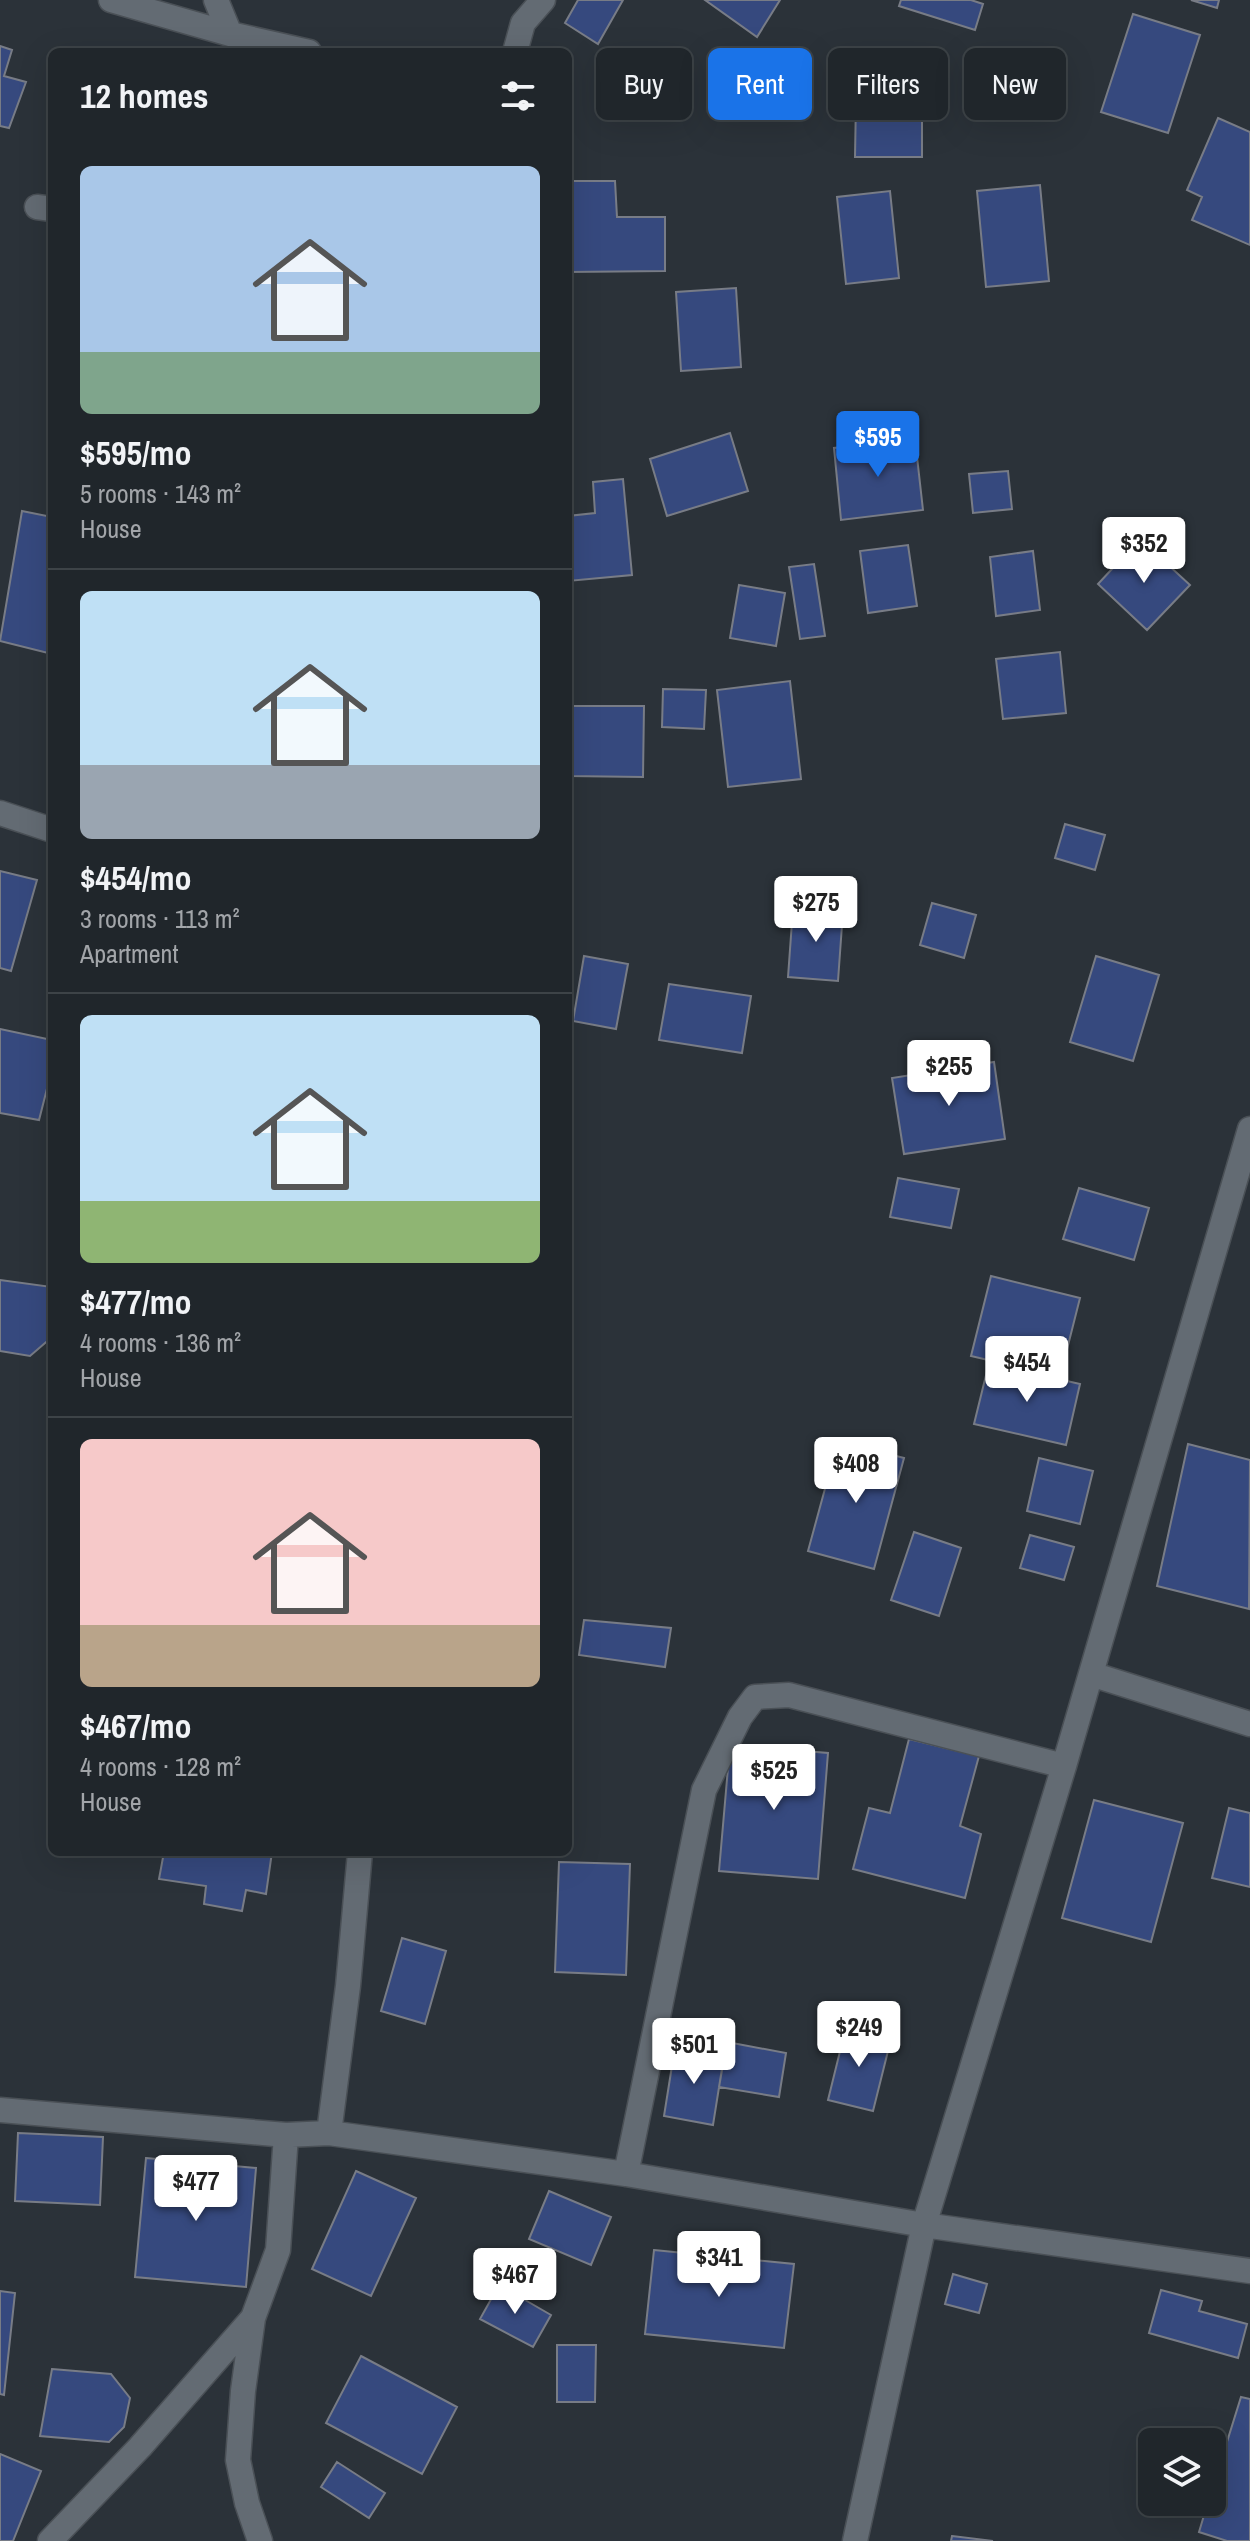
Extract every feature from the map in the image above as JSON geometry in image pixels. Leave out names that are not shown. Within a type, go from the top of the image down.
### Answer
[{"type":"street","points":[[111,0],[291,48]]},
{"type":"street","points":[[216,0],[230,34]]},
{"type":"street","points":[[516,48],[523,23],[543,0]]},
{"type":"street","points":[[0,813],[48,829]]},
{"type":"street","points":[[855,2541],[924,2225],[1064,1766],[1250,1129]]},
{"type":"street","points":[[1091,1674],[1250,1724]]},
{"type":"street","points":[[626,2174],[704,1790],[740,1717],[755,1697],[789,1695],[1064,1766]]},
{"type":"street","points":[[329,2133],[348,1986],[360,1856]]},
{"type":"street","points":[[0,2110],[286,2135],[329,2133],[626,2174],[924,2225],[1250,2271]]},
{"type":"street","points":[[260,2541],[247,2503],[238,2460],[253,2318],[278,2250],[286,2135]]},
{"type":"street","points":[[50,2541],[140,2447],[253,2318]]},
{"type":"building","points":[[578,0],[623,0],[598,44],[565,23]]},
{"type":"building","points":[[705,0],[780,0],[757,37]]},
{"type":"building","points":[[901,0],[971,0],[983,4],[975,30],[899,6]]},
{"type":"building","points":[[1191,0],[1219,0],[1217,8]]},
{"type":"building","points":[[1133,14],[1200,35],[1168,133],[1101,112]]},
{"type":"building","points":[[0,46],[12,50],[4,76],[26,82],[9,128],[0,126]]},
{"type":"building","points":[[1218,118],[1250,132],[1250,245],[1192,220],[1202,197],[1187,190]]},
{"type":"building","points":[[856,120],[922,120],[922,157],[855,157]]},
{"type":"building","points":[[572,181],[615,181],[617,217],[665,217],[665,271],[572,272]]},
{"type":"building","points":[[1040,185],[1049,281],[986,287],[977,191]]},
{"type":"building","points":[[890,191],[899,278],[846,284],[837,197]]},
{"type":"building","points":[[736,288],[741,367],[681,371],[676,292]]},
{"type":"building","points":[[730,433],[748,491],[667,516],[650,459]]},
{"type":"building","points":[[915,439],[923,510],[841,520],[834,448]]},
{"type":"building","points":[[1008,471],[1012,509],[973,513],[969,474]]},
{"type":"building","points":[[623,479],[632,575],[572,581],[572,516],[595,513],[593,482]]},
{"type":"building","points":[[22,511],[48,516],[48,653],[0,641]]},
{"type":"building","points":[[1140,539],[1190,585],[1147,630],[1098,584]]},
{"type":"building","points":[[908,545],[917,606],[868,613],[860,551]]},
{"type":"building","points":[[1033,551],[1040,610],[996,616],[990,557]]},
{"type":"building","points":[[814,564],[825,636],[800,639],[789,567]]},
{"type":"building","points":[[739,585],[785,593],[776,646],[730,638]]},
{"type":"building","points":[[1060,652],[1066,713],[1003,719],[996,659]]},
{"type":"building","points":[[790,681],[801,779],[728,787],[717,690]]},
{"type":"building","points":[[663,689],[706,690],[704,729],[662,727]]},
{"type":"building","points":[[572,706],[644,706],[643,777],[572,776]]},
{"type":"building","points":[[1065,824],[1105,835],[1095,870],[1055,858]]},
{"type":"building","points":[[0,871],[37,880],[11,971],[0,968]]},
{"type":"building","points":[[932,903],[976,915],[964,958],[920,945]]},
{"type":"building","points":[[793,908],[843,911],[838,981],[788,977]]},
{"type":"building","points":[[584,956],[628,964],[616,1029],[573,1021]]},
{"type":"building","points":[[1096,956],[1159,975],[1133,1061],[1070,1042]]},
{"type":"building","points":[[669,984],[751,996],[742,1053],[659,1040]]},
{"type":"building","points":[[0,1029],[48,1039],[48,1085],[39,1120],[0,1113]]},
{"type":"building","points":[[994,1062],[1005,1139],[904,1154],[892,1078]]},
{"type":"building","points":[[898,1178],[959,1189],[951,1228],[890,1217]]},
{"type":"building","points":[[1079,1188],[1149,1208],[1134,1260],[1063,1239]]},
{"type":"building","points":[[991,1276],[1080,1298],[1060,1377],[971,1356]]},
{"type":"building","points":[[0,1280],[48,1286],[48,1340],[30,1356],[0,1351]]},
{"type":"building","points":[[989,1363],[1080,1384],[1066,1445],[974,1424]]},
{"type":"building","points":[[838,1441],[904,1458],[874,1569],[808,1551]]},
{"type":"building","points":[[1188,1444],[1250,1460],[1249,1609],[1157,1586]]},
{"type":"building","points":[[1039,1458],[1093,1471],[1080,1524],[1027,1511]]},
{"type":"building","points":[[914,1532],[961,1548],[939,1616],[891,1600]]},
{"type":"building","points":[[1030,1535],[1074,1547],[1064,1580],[1020,1568]]},
{"type":"building","points":[[584,1620],[671,1628],[665,1667],[579,1655]]},
{"type":"building","points":[[909,1739],[979,1756],[960,1826],[981,1834],[965,1898],[853,1869],[869,1808],[890,1813]]},
{"type":"building","points":[[730,1745],[828,1753],[818,1879],[719,1871]]},
{"type":"building","points":[[1094,1800],[1183,1823],[1151,1942],[1062,1918]]},
{"type":"building","points":[[1229,1808],[1250,1813],[1250,1887],[1212,1878]]},
{"type":"building","points":[[163,1856],[271,1856],[266,1894],[246,1890],[242,1911],[204,1904],[206,1886],[159,1879]]},
{"type":"building","points":[[559,1862],[630,1864],[626,1975],[555,1972]]},
{"type":"building","points":[[402,1938],[446,1951],[425,2024],[381,2011]]},
{"type":"building","points":[[846,2027],[891,2039],[873,2111],[828,2100]]},
{"type":"building","points":[[727,2042],[786,2053],[779,2097],[719,2087]]},
{"type":"building","points":[[675,2047],[724,2056],[713,2125],[664,2116]]},
{"type":"building","points":[[18,2133],[103,2137],[100,2205],[15,2201]]},
{"type":"building","points":[[146,2158],[256,2168],[246,2287],[135,2277]]},
{"type":"building","points":[[356,2171],[416,2198],[371,2296],[312,2269]]},
{"type":"building","points":[[549,2191],[611,2217],[591,2265],[529,2239]]},
{"type":"building","points":[[654,2250],[794,2264],[784,2348],[645,2334]]},
{"type":"building","points":[[953,2274],[987,2284],[979,2313],[945,2304]]},
{"type":"building","points":[[499,2285],[551,2315],[533,2347],[480,2319]]},
{"type":"building","points":[[1161,2290],[1202,2301],[1199,2311],[1247,2324],[1238,2358],[1149,2333]]},
{"type":"building","points":[[0,2291],[15,2293],[4,2395],[0,2394]]},
{"type":"building","points":[[557,2345],[596,2345],[595,2402],[557,2402]]},
{"type":"building","points":[[361,2356],[457,2407],[422,2474],[326,2423]]},
{"type":"building","points":[[52,2369],[111,2374],[130,2398],[124,2427],[109,2442],[40,2436]]},
{"type":"building","points":[[1241,2397],[1250,2399],[1250,2541],[1227,2541],[1199,2532],[1204,2516],[1226,2516],[1226,2445]]},
{"type":"building","points":[[0,2454],[41,2471],[13,2541],[0,2541]]},
{"type":"building","points":[[337,2462],[385,2493],[369,2518],[321,2487]]},
{"type":"building","points":[[952,2536],[993,2541],[951,2541]]}]
